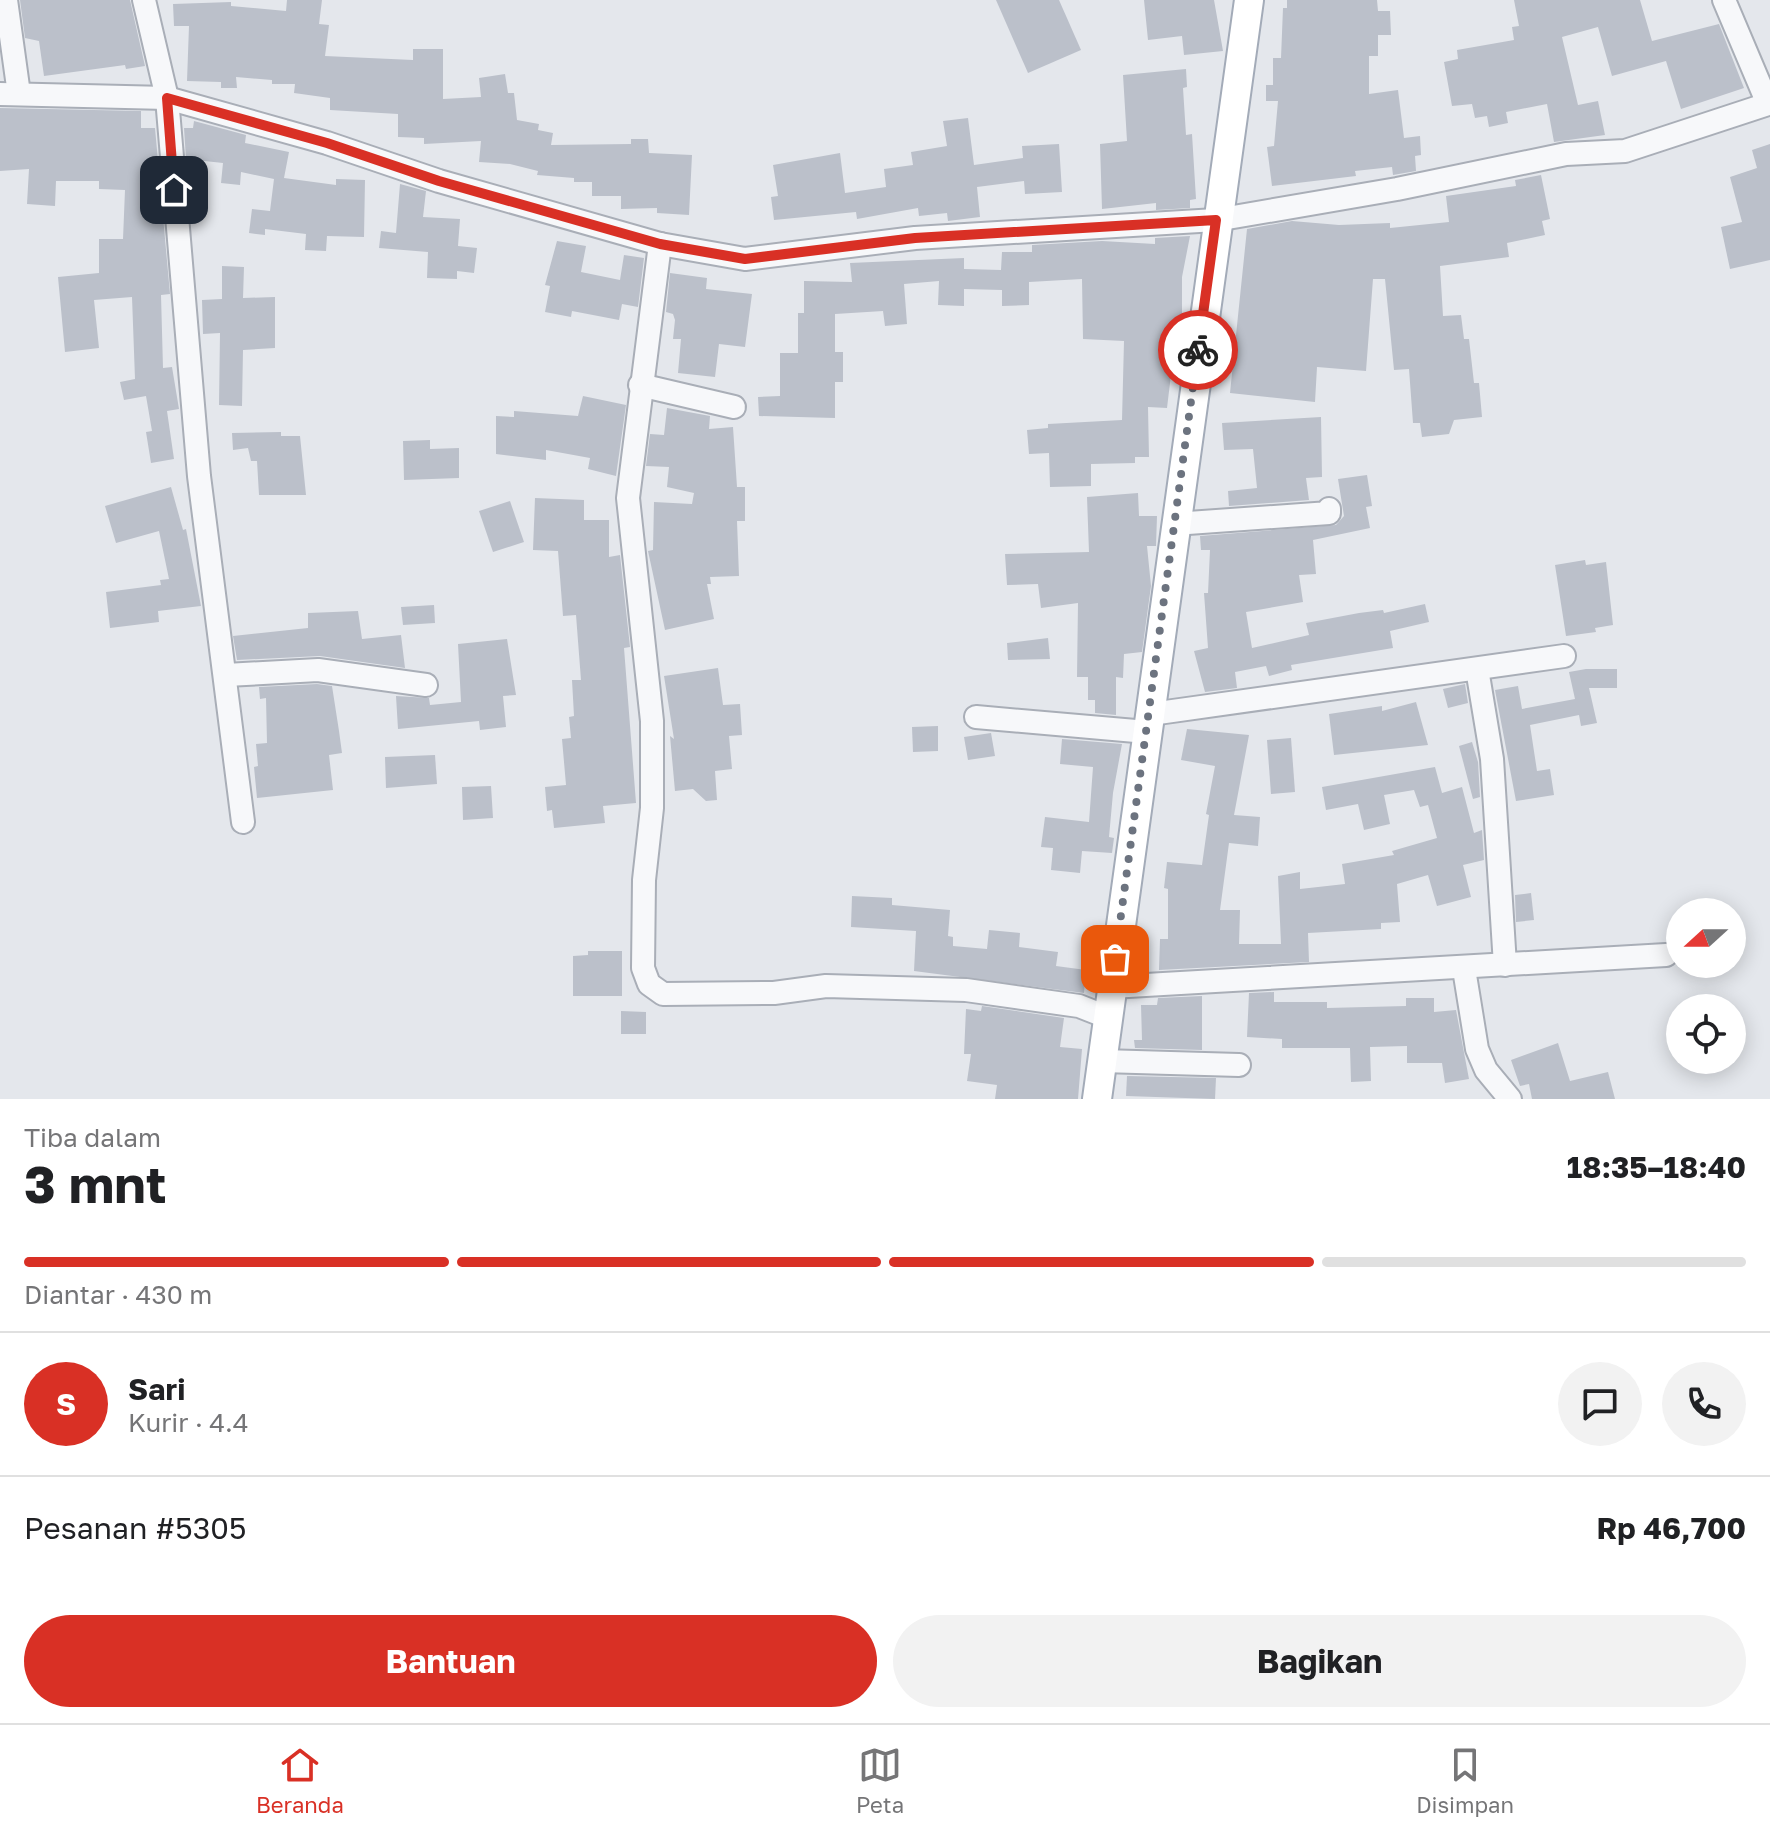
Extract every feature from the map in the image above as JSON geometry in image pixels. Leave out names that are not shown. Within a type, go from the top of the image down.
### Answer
[{"type":"main road","points":[[1097,1099],[1216,220],[1249,0]]},
{"type":"street","points":[[6,0],[10,94],[167,98],[660,244],[717,256],[773,258],[915,238],[1216,220],[1397,189],[1566,154],[1625,151],[1769,105],[1724,0]]},
{"type":"street","points":[[144,0],[167,98],[199,476],[243,822]]},
{"type":"street","points":[[660,244],[628,498],[652,721],[652,808],[644,880],[643,968],[649,984],[663,994],[774,993],[826,986],[966,990],[1079,1006],[1107,1017]]},
{"type":"street","points":[[640,385],[734,407]]},
{"type":"street","points":[[1174,524],[1329,513],[1329,509]]},
{"type":"street","points":[[976,717],[1149,723],[1564,656]]},
{"type":"street","points":[[1477,669],[1492,759],[1505,965]]},
{"type":"street","points":[[226,675],[318,670],[426,685]]},
{"type":"street","points":[[1111,987],[1666,955]]},
{"type":"street","points":[[1464,969],[1477,1049],[1486,1070],[1510,1099]]},
{"type":"street","points":[[1102,1061],[1239,1065]]},
{"type":"building","points":[[20,0],[130,0],[145,66],[126,69],[125,65],[44,76],[39,41],[25,38]]},
{"type":"building","points":[[287,0],[322,0],[319,24],[329,25],[325,56],[413,60],[413,49],[443,49],[443,99],[481,97],[479,78],[505,74],[508,93],[514,93],[517,120],[539,124],[538,130],[553,133],[551,145],[631,144],[631,139],[648,139],[649,153],[692,155],[689,215],[657,213],[657,208],[621,209],[621,196],[592,196],[592,182],[537,175],[538,171],[510,164],[479,162],[481,141],[424,144],[424,138],[398,137],[398,114],[330,110],[330,98],[294,93],[295,84],[272,84],[272,80],[236,77],[237,88],[221,88],[221,82],[187,81],[189,26],[174,26],[173,4],[231,2],[231,6],[286,11]]},
{"type":"building","points":[[996,0],[1059,0],[1081,50],[1028,73]]},
{"type":"building","points":[[1144,0],[1214,0],[1223,51],[1184,55],[1182,36],[1148,40]]},
{"type":"building","points":[[1287,0],[1377,0],[1378,11],[1390,11],[1391,35],[1378,35],[1378,56],[1369,56],[1369,94],[1398,90],[1404,138],[1420,136],[1421,155],[1415,156],[1416,171],[1393,175],[1392,167],[1355,171],[1356,176],[1272,186],[1267,147],[1274,146],[1278,101],[1266,101],[1266,85],[1273,85],[1273,58],[1281,58],[1283,8],[1287,8]]},
{"type":"building","points":[[1514,0],[1640,0],[1652,41],[1719,24],[1744,88],[1681,109],[1666,61],[1612,76],[1598,27],[1562,37],[1578,105],[1598,101],[1605,135],[1554,142],[1547,104],[1506,112],[1508,123],[1489,127],[1487,116],[1475,118],[1472,104],[1452,106],[1444,62],[1458,59],[1457,50],[1514,40],[1512,27],[1519,26]]},
{"type":"building","points":[[1186,69],[1187,87],[1183,88],[1186,135],[1192,134],[1196,199],[1190,200],[1190,208],[1156,210],[1156,203],[1102,209],[1100,144],[1127,141],[1123,75]]},
{"type":"building","points":[[0,108],[141,111],[141,128],[155,128],[170,294],[161,295],[163,368],[172,367],[179,409],[167,411],[174,459],[151,463],[146,432],[152,431],[146,396],[124,400],[120,382],[135,379],[132,297],[94,300],[99,348],[65,352],[58,277],[99,273],[99,239],[123,239],[125,190],[99,189],[99,181],[56,181],[55,206],[27,204],[29,169],[0,171]]},
{"type":"building","points":[[968,118],[974,165],[1023,158],[1022,146],[1059,144],[1062,192],[1025,194],[1024,181],[977,187],[980,217],[948,221],[947,213],[919,216],[918,208],[857,219],[856,212],[774,220],[771,197],[778,196],[773,165],[840,153],[845,193],[886,187],[884,169],[913,165],[911,152],[947,146],[943,121]]},
{"type":"building","points":[[194,121],[246,135],[245,143],[289,152],[284,178],[336,185],[336,179],[365,180],[364,237],[327,236],[326,251],[305,250],[306,234],[265,229],[265,235],[249,233],[252,209],[270,211],[274,179],[241,172],[240,185],[221,183],[223,163],[186,159],[184,128],[193,128]]},
{"type":"building","points":[[1770,144],[1770,260],[1730,269],[1721,227],[1742,222],[1730,177],[1757,168],[1752,150]]},
{"type":"building","points":[[1541,175],[1550,219],[1542,221],[1545,235],[1507,243],[1509,257],[1440,266],[1443,316],[1461,315],[1464,339],[1469,339],[1474,383],[1479,383],[1482,417],[1454,420],[1449,434],[1422,437],[1420,423],[1413,423],[1409,369],[1394,370],[1385,279],[1373,279],[1366,371],[1317,367],[1315,402],[1230,393],[1247,229],[1292,221],[1339,225],[1390,223],[1390,228],[1449,222],[1446,196],[1516,186],[1515,180]]},
{"type":"building","points":[[400,184],[426,191],[423,217],[460,219],[458,246],[477,248],[474,273],[457,271],[457,279],[427,278],[428,252],[379,248],[381,231],[396,233]]},
{"type":"building","points":[[1190,236],[1182,277],[1182,321],[1187,321],[1182,359],[1173,358],[1167,408],[1148,407],[1149,457],[1135,457],[1135,463],[1091,464],[1091,486],[1050,487],[1049,453],[1029,454],[1027,430],[1048,428],[1048,424],[1122,420],[1124,341],[1083,339],[1082,279],[1029,282],[1029,305],[1002,306],[1002,290],[964,289],[964,306],[938,305],[939,281],[904,284],[907,324],[885,326],[883,311],[835,314],[835,352],[843,352],[843,382],[835,382],[835,418],[759,416],[758,397],[780,396],[780,353],[798,353],[798,313],[804,313],[804,281],[852,282],[850,263],[964,258],[964,269],[1001,270],[1002,252],[1032,252],[1032,245],[1102,241],[1155,244],[1155,238]]},
{"type":"building","points":[[557,241],[586,246],[581,272],[620,280],[624,255],[644,258],[638,307],[622,304],[619,320],[572,311],[571,317],[545,312],[550,286],[545,285]]},
{"type":"building","points":[[222,266],[244,267],[243,298],[275,297],[275,348],[243,350],[242,406],[219,405],[220,333],[203,334],[202,300],[222,299]]},
{"type":"building","points":[[670,273],[707,278],[706,289],[752,294],[745,347],[719,344],[715,377],[678,373],[681,339],[673,339],[675,320],[673,314],[666,312]]},
{"type":"building","points":[[583,396],[626,405],[616,476],[588,469],[590,458],[546,450],[546,460],[496,454],[496,416],[514,417],[514,411],[578,416]]},
{"type":"building","points":[[667,408],[710,416],[709,429],[733,427],[737,487],[745,487],[745,521],[737,521],[739,576],[710,577],[711,584],[707,584],[714,619],[665,630],[648,551],[653,550],[654,502],[692,504],[694,493],[667,487],[669,467],[646,466],[650,434],[664,435]]},
{"type":"building","points":[[1321,417],[1322,477],[1306,478],[1309,500],[1229,506],[1228,491],[1257,488],[1253,449],[1224,450],[1222,423]]},
{"type":"building","points":[[281,432],[281,436],[300,436],[306,495],[259,495],[257,461],[251,461],[248,448],[233,450],[232,433]]},
{"type":"building","points":[[430,440],[430,449],[459,448],[459,478],[404,480],[403,441]]},
{"type":"building","points":[[1367,475],[1372,506],[1366,507],[1370,528],[1313,540],[1316,574],[1299,575],[1303,602],[1246,612],[1252,648],[1309,635],[1306,623],[1359,613],[1383,610],[1384,613],[1425,604],[1429,622],[1390,631],[1393,648],[1291,665],[1292,670],[1269,676],[1266,666],[1235,672],[1237,688],[1205,692],[1194,651],[1208,648],[1204,593],[1208,593],[1210,550],[1201,550],[1200,536],[1336,525],[1344,516],[1338,479]]},
{"type":"building","points":[[171,487],[183,530],[186,529],[201,606],[158,611],[159,622],[110,628],[106,592],[161,585],[160,580],[169,579],[159,531],[116,543],[105,506]]},
{"type":"building","points":[[1138,493],[1139,516],[1157,516],[1156,546],[1147,546],[1151,586],[1142,652],[1124,654],[1123,678],[1116,677],[1116,715],[1095,713],[1095,700],[1088,700],[1088,677],[1077,677],[1078,603],[1041,608],[1038,584],[1007,585],[1005,554],[1089,552],[1087,497]]},
{"type":"building","points":[[535,498],[584,500],[584,520],[609,520],[609,557],[620,555],[630,647],[624,648],[636,803],[603,806],[605,823],[554,828],[552,810],[547,811],[545,787],[566,785],[562,739],[571,738],[569,717],[574,716],[572,680],[581,680],[576,615],[563,616],[558,551],[533,550]]},
{"type":"building","points":[[510,501],[524,542],[493,552],[479,511]]},
{"type":"building","points":[[1585,560],[1586,565],[1606,562],[1613,625],[1595,628],[1596,632],[1566,636],[1555,565]]},
{"type":"building","points":[[434,605],[435,623],[403,625],[401,607]]},
{"type":"building","points":[[358,611],[362,639],[401,635],[405,668],[320,656],[237,660],[233,636],[308,628],[308,613]]},
{"type":"building","points":[[1048,638],[1050,659],[1008,660],[1007,643]]},
{"type":"building","points":[[507,639],[516,695],[503,696],[506,727],[480,730],[479,721],[398,729],[396,696],[429,698],[430,705],[461,702],[458,644]]},
{"type":"building","points":[[718,668],[723,705],[740,704],[742,735],[729,736],[732,769],[715,771],[717,800],[706,801],[693,789],[675,791],[670,736],[674,739],[664,676]]},
{"type":"building","points":[[1617,669],[1617,688],[1589,688],[1597,723],[1581,726],[1579,715],[1530,725],[1537,771],[1550,769],[1554,795],[1516,801],[1495,690],[1518,686],[1522,709],[1575,699],[1569,672]]},
{"type":"building","points":[[1465,684],[1468,703],[1448,708],[1443,689]]},
{"type":"building","points":[[332,686],[339,731],[342,753],[329,755],[333,790],[257,798],[254,767],[258,766],[256,744],[267,743],[266,698],[260,699],[259,687]]},
{"type":"building","points":[[1416,702],[1428,745],[1334,755],[1329,714],[1382,706],[1382,711]]},
{"type":"building","points":[[938,726],[938,751],[913,752],[912,727]]},
{"type":"building","points":[[1187,729],[1249,735],[1234,815],[1260,817],[1258,846],[1229,843],[1220,910],[1240,910],[1239,944],[1281,944],[1278,876],[1300,872],[1300,889],[1345,884],[1342,864],[1394,855],[1392,851],[1437,838],[1428,805],[1420,807],[1414,790],[1384,795],[1390,824],[1364,830],[1358,804],[1326,810],[1322,787],[1435,767],[1442,793],[1462,787],[1474,833],[1482,830],[1484,860],[1463,865],[1471,897],[1437,906],[1428,875],[1397,884],[1400,922],[1381,923],[1381,929],[1308,933],[1309,962],[1159,970],[1160,939],[1168,939],[1168,889],[1164,888],[1167,862],[1202,865],[1209,815],[1206,814],[1215,766],[1181,760]]},
{"type":"building","points":[[991,733],[995,756],[968,760],[964,737]]},
{"type":"building","points":[[1291,738],[1295,792],[1271,794],[1267,740]]},
{"type":"building","points":[[1062,739],[1122,744],[1113,793],[1109,837],[1114,838],[1112,853],[1082,851],[1080,873],[1051,870],[1053,848],[1041,847],[1045,817],[1089,822],[1093,767],[1060,764]]},
{"type":"building","points":[[1472,742],[1478,762],[1480,797],[1473,799],[1459,746]]},
{"type":"building","points":[[435,755],[437,784],[386,788],[385,757]]},
{"type":"building","points":[[491,786],[493,818],[463,820],[462,787]]},
{"type":"building","points":[[1531,893],[1534,920],[1516,922],[1515,895]]},
{"type":"building","points":[[852,896],[892,898],[892,905],[950,910],[948,936],[953,937],[953,946],[987,949],[989,930],[1020,933],[1019,947],[1058,952],[1056,966],[1086,970],[1084,993],[914,971],[916,931],[851,927]]},
{"type":"building","points":[[588,951],[622,951],[622,996],[573,996],[573,956],[588,955]]},
{"type":"building","points":[[1274,992],[1274,1002],[1327,1002],[1327,1008],[1406,1006],[1406,998],[1434,998],[1434,1012],[1456,1010],[1469,1079],[1445,1083],[1442,1063],[1407,1063],[1407,1046],[1370,1047],[1371,1081],[1351,1082],[1350,1048],[1282,1048],[1282,1039],[1247,1037],[1249,993]]},
{"type":"building","points":[[1202,996],[1202,1050],[1135,1048],[1134,1040],[1142,1040],[1141,1005],[1157,1005],[1158,998]]},
{"type":"building","points":[[982,1006],[1064,1018],[1060,1047],[1082,1049],[1078,1099],[995,1099],[997,1085],[967,1081],[971,1054],[964,1054],[966,1009],[981,1011]]},
{"type":"building","points":[[621,1011],[646,1012],[646,1034],[621,1034]]},
{"type":"building","points":[[1558,1043],[1570,1081],[1608,1072],[1615,1099],[1532,1099],[1529,1084],[1520,1086],[1511,1060]]},
{"type":"building","points":[[1127,1076],[1216,1078],[1215,1099],[1126,1096]]},
{"type":"way so far","points":[[1115,959],[1151,714],[1198,350]]},
{"type":"route","points":[[174,190],[167,98],[327,143],[500,199],[660,244],[717,256],[773,258],[915,238],[1216,220],[1198,350]]}]
